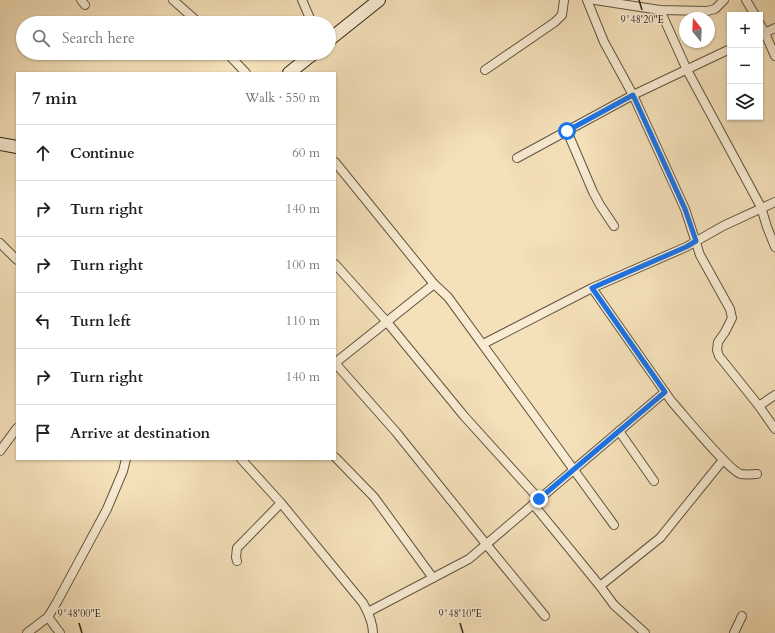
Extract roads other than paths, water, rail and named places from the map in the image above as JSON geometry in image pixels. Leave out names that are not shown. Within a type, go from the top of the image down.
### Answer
[{"type":"street","points":[[173,0],[191,16]]},
{"type":"street","points":[[302,0],[309,16]]},
{"type":"street","points":[[336,34],[379,0]]},
{"type":"street","points":[[485,70],[555,22],[562,15],[564,0]]},
{"type":"street","points":[[587,0],[604,42],[633,95],[685,209],[700,255],[730,309],[732,318],[718,342],[717,350],[719,356],[759,406],[775,429]]},
{"type":"street","points":[[595,0],[632,2],[660,10],[707,11],[715,9],[724,0]]},
{"type":"street","points":[[746,0],[753,12]]},
{"type":"street","points":[[660,10],[687,70],[761,207],[775,247]]},
{"type":"street","points":[[775,28],[763,34],[775,56]]},
{"type":"street","points":[[517,158],[633,95],[727,50]]},
{"type":"street","points":[[234,60],[245,72]]},
{"type":"street","points":[[290,72],[305,60]]},
{"type":"street","points":[[567,131],[593,192],[614,226]]},
{"type":"street","points":[[0,144],[16,147]]},
{"type":"street","points":[[336,163],[434,284],[448,297],[614,525]]},
{"type":"street","points":[[483,344],[592,288],[686,247],[722,226],[761,207],[775,202]]},
{"type":"street","points":[[0,243],[16,259]]},
{"type":"street","points":[[336,265],[386,322],[536,502],[614,605],[645,633]]},
{"type":"street","points":[[336,362],[434,284]]},
{"type":"street","points":[[592,288],[665,392],[723,460],[741,474],[757,474]]},
{"type":"street","points":[[336,364],[396,432],[545,616]]},
{"type":"street","points":[[368,612],[468,559],[665,392]]},
{"type":"street","points":[[759,406],[775,395]]},
{"type":"street","points":[[0,451],[16,429]]},
{"type":"street","points":[[619,431],[654,481]]},
{"type":"street","points":[[336,458],[374,497],[433,578]]},
{"type":"street","points":[[27,633],[48,617],[106,509],[123,471],[126,460]]},
{"type":"street","points":[[241,460],[281,503],[363,603],[368,612],[373,633]]},
{"type":"street","points":[[600,586],[660,538],[723,460]]},
{"type":"street","points":[[237,561],[237,548],[281,503]]},
{"type":"street","points":[[734,633],[742,616]]},
{"type":"street","points":[[48,617],[60,633]]}]
